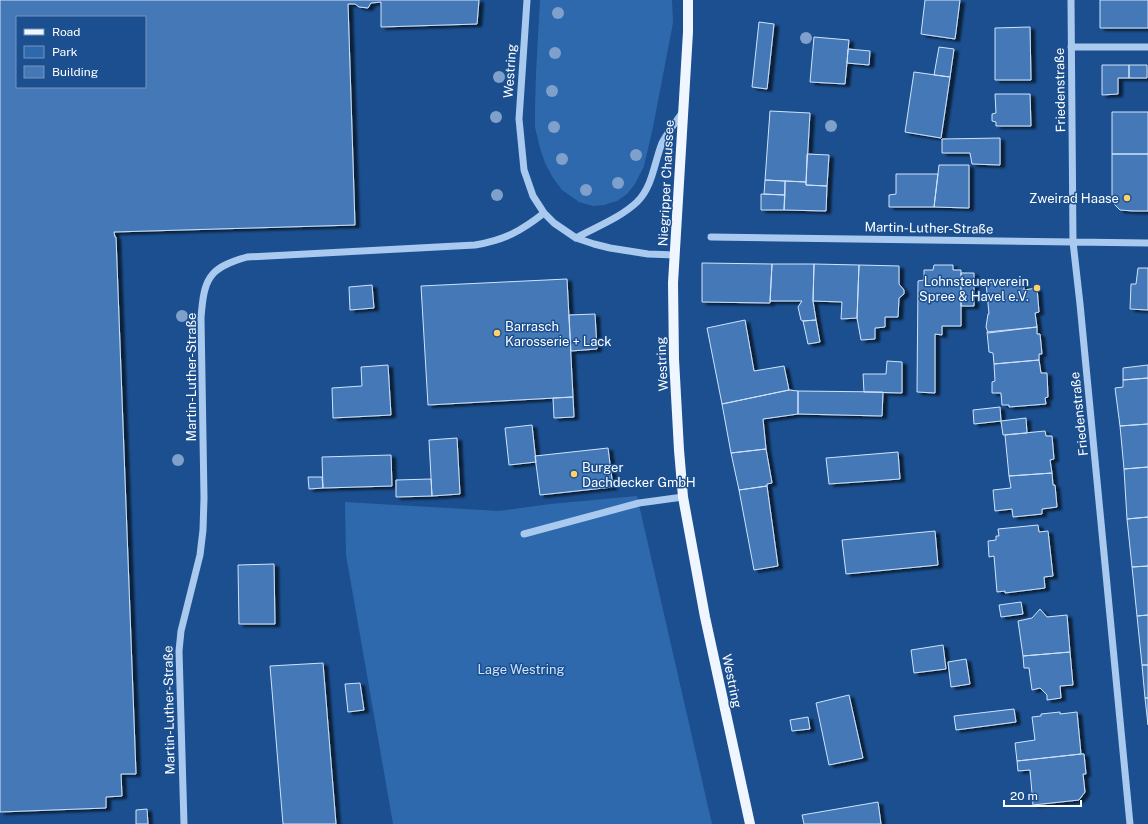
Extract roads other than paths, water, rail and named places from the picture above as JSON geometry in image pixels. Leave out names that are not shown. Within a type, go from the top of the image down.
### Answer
[{"type":"main road","name":"Niegripper Chaussee","points":[[674,255],[688,0]]},
{"type":"main road","name":"Westring","points":[[674,255],[672,314],[683,497],[705,617],[750,824]]},
{"type":"street","name":"Westring","points":[[527,0],[520,119],[524,170],[533,196],[544,213],[563,230],[576,238],[610,248],[648,254],[674,255]]},
{"type":"street","name":"Friedenstraße","points":[[1071,0],[1073,242],[1130,824]]},
{"type":"street","points":[[1071,47],[1148,47]]},
{"type":"street","name":"Niegripper Chaussee","points":[[576,238],[613,218],[638,202],[650,182],[657,164],[662,143],[683,112]]},
{"type":"street","name":"Martin-Luther-Straße","points":[[184,824],[179,650],[186,611],[200,555],[203,530],[204,498],[201,318],[202,302],[210,277],[219,267],[247,257],[490,243],[504,238],[527,226],[544,213]]},
{"type":"street","name":"Martin-Luther-Straße","points":[[711,237],[1148,243]]},
{"type":"street","points":[[524,534],[639,503],[683,497]]},
{"type":"place","name":"Zweirad Haase","points":[[1127,198]]},
{"type":"place","name":"Lohnsteuerverein Spree & Havel e.V.","points":[[1037,288]]},
{"type":"place","name":"Barrasch Karosserie + Lack","points":[[497,333]]},
{"type":"place","name":"Burger Dachdecker GmbH","points":[[574,474]]},
{"type":"park label","name":"Lage Westring","points":[[521,669]]}]
